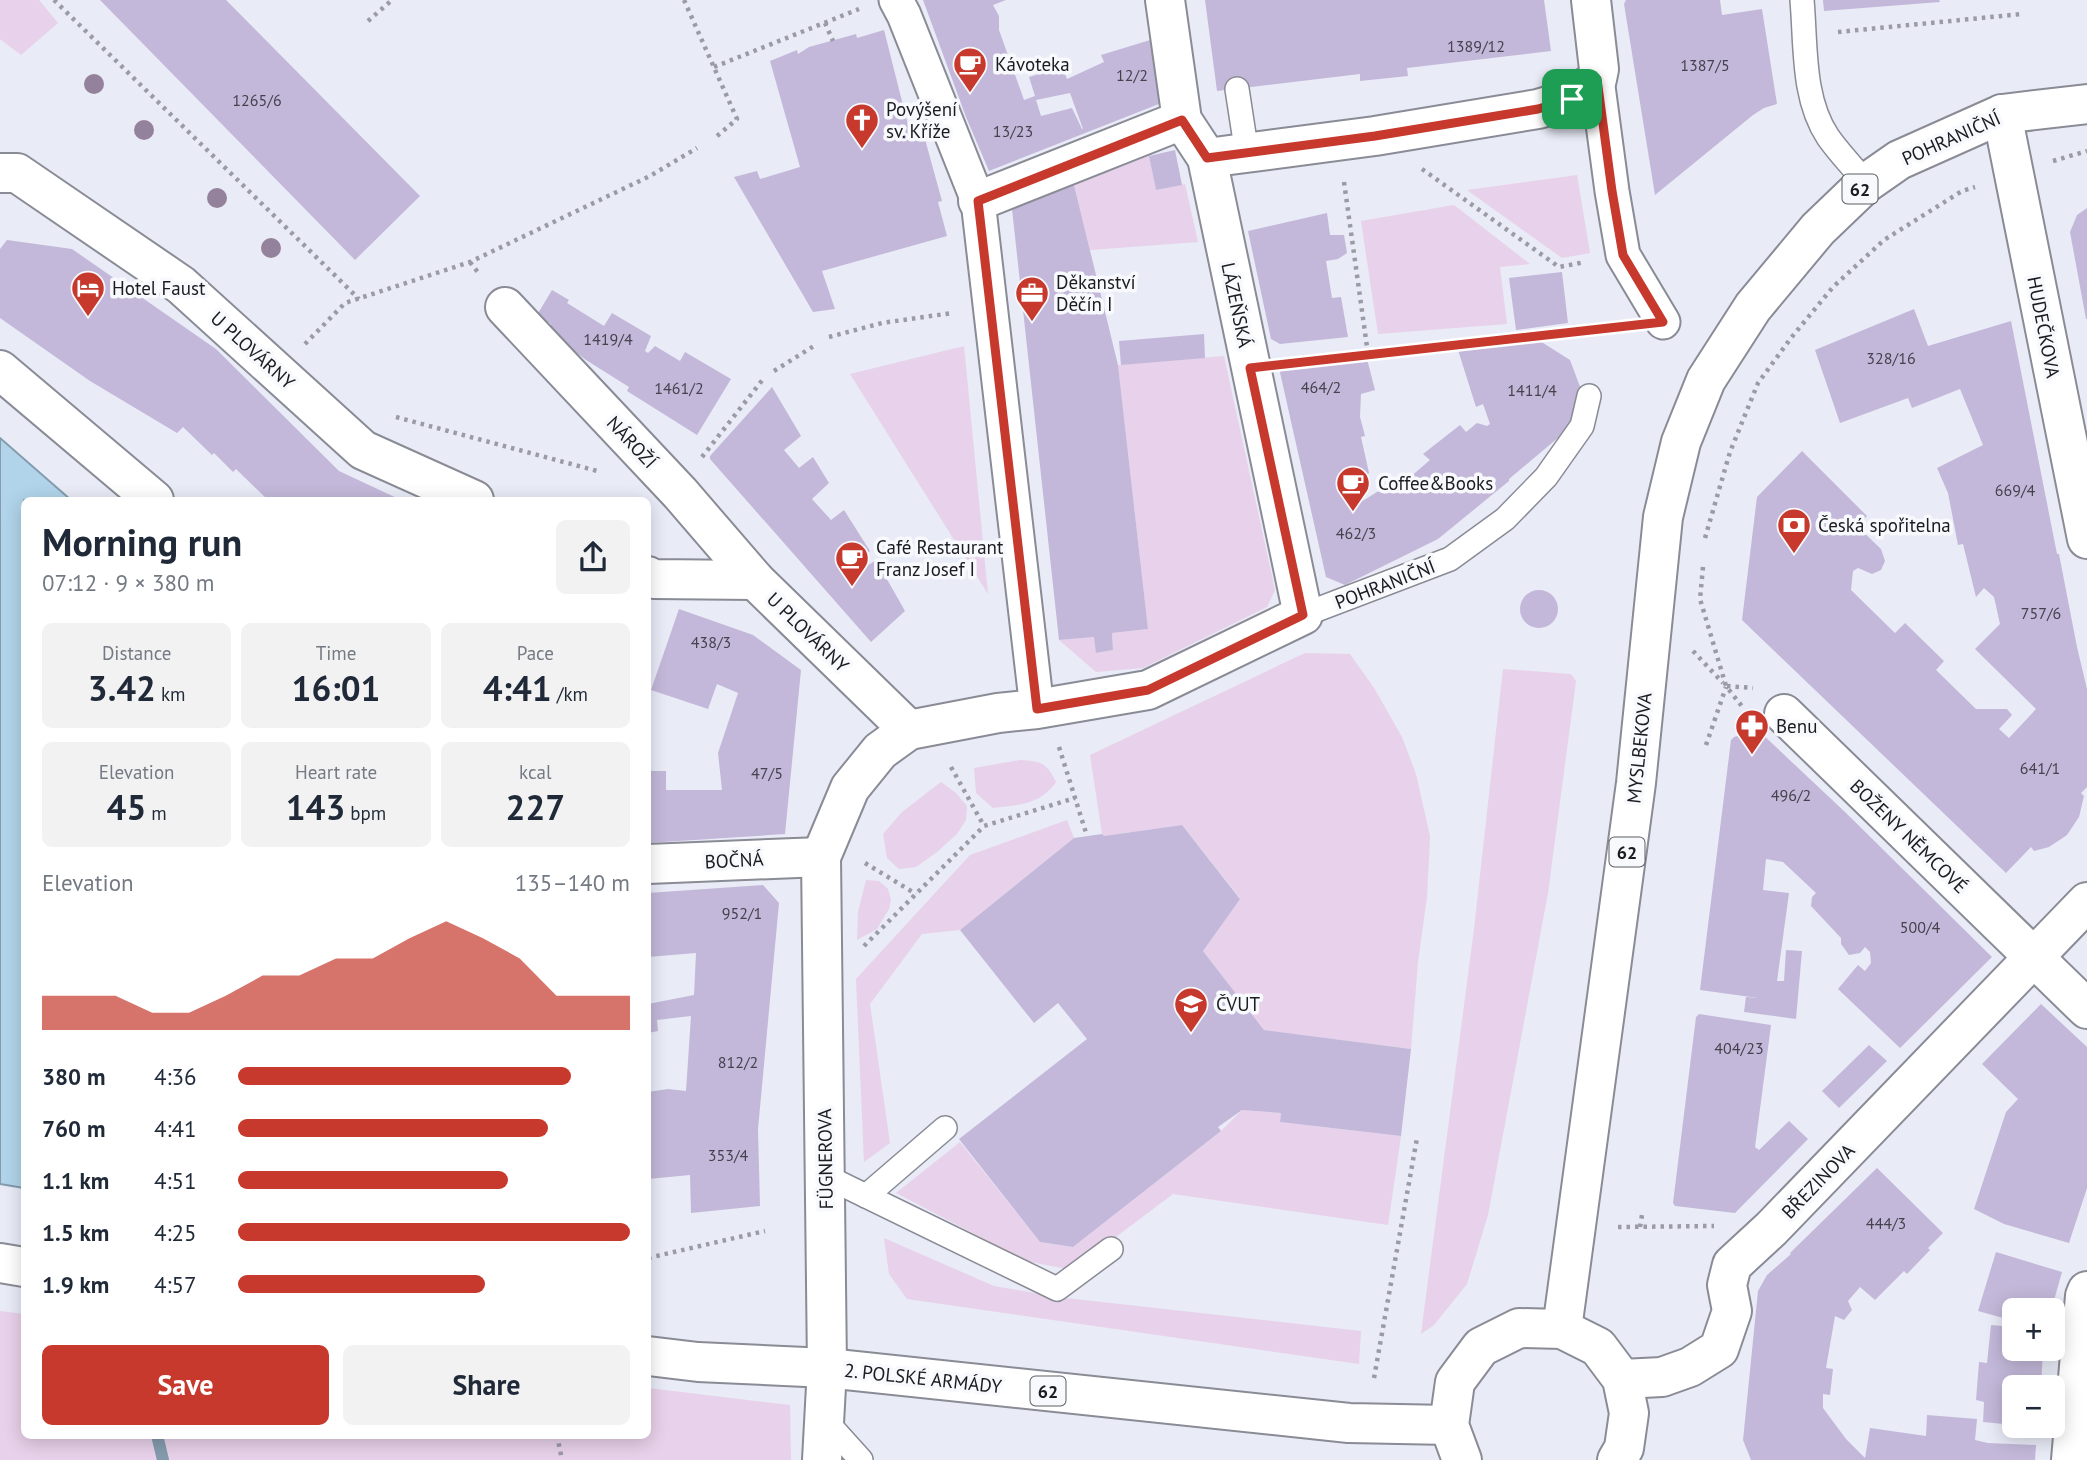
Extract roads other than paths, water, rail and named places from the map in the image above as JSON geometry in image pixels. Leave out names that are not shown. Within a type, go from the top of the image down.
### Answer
[{"type":"street","points":[[896,0],[978,201],[1037,709]]},
{"type":"street","name":"LÁZEŇSKÁ","points":[[1165,0],[1182,120],[1207,158],[1303,615]]},
{"type":"street","points":[[1591,0],[1599,69],[1597,79],[1623,255],[1663,322]]},
{"type":"street","points":[[1207,158],[1375,136],[1538,109],[1572,99],[1597,79]]},
{"type":"street","name":"POHRANIČNÍ","points":[[1706,380],[1753,307],[1818,229],[1866,183],[1899,160],[2002,114],[2087,104]]},
{"type":"street","name":"HUDEČKOVA","points":[[2002,114],[2087,539]]},
{"type":"street","points":[[978,201],[1182,120]]},
{"type":"street","name":"U PLOVÁRNY","points":[[9,173],[181,285],[363,450],[467,497]]},
{"type":"street","name":"NÁROŽÍ","points":[[505,307],[680,493],[755,580]]},
{"type":"street","points":[[0,370],[150,497]]},
{"type":"street","name":"MYSLBEKOVA","points":[[1562,1329],[1636,783],[1663,517],[1681,442],[1706,380]]},
{"type":"street","name":"U PLOVÁRNY","points":[[651,578],[755,580],[909,730]]},
{"type":"street","name":"POHRANIČNÍ","points":[[909,730],[1148,690],[1303,615]]},
{"type":"street","name":"BOŽENY NĚMCOVÉ","points":[[1784,714],[2087,1009]]},
{"type":"street","points":[[821,857],[850,788],[880,751],[909,730]]},
{"type":"street","name":"BOČNÁ","points":[[651,864],[821,857]]},
{"type":"street","name":"FÜGNEROVA","points":[[821,857],[827,1368],[822,1460]]},
{"type":"street","name":"BŘEZINOVA","points":[[1622,1379],[1662,1377],[1690,1367],[1719,1349],[1732,1311],[1727,1285],[1732,1265],[1771,1229],[2087,902]]},
{"type":"street","points":[[0,1263],[21,1266]]},
{"type":"street","points":[[2071,1460],[2087,1291]]},
{"type":"street","points":[[1462,1460],[1449,1425],[1455,1382],[1480,1347],[1519,1328],[1562,1329],[1598,1347],[1622,1379],[1629,1413],[1624,1448],[1617,1460]]},
{"type":"street","name":"2. POLSKÉ ARMÁDY","points":[[651,1356],[698,1362],[827,1368],[1349,1423],[1449,1425]]},
{"type":"lane","points":[[1802,0],[1809,89],[1817,117],[1828,137],[1866,183]]},
{"type":"lane","points":[[1237,89],[1247,154]]},
{"type":"lane","name":"POHRANIČNÍ","points":[[1303,615],[1450,559],[1505,519],[1546,477],[1582,426],[1589,396]]},
{"type":"lane","points":[[866,1196],[944,1128]]},
{"type":"lane","points":[[825,1176],[1056,1289],[1111,1249]]},
{"type":"lane","points":[[824,1419],[862,1460]]},
{"type":"water","points":[[0,438],[68,497],[21,497],[21,1188],[0,1184]]},
{"type":"waterway","points":[[158,1439],[163,1460]]},
{"type":"place","name":"Kávoteka","points":[[970,94]]},
{"type":"place","name":"Povýšení sv. Kříže","points":[[862,150]]},
{"type":"place","name":"Hotel Faust","points":[[88,318]]},
{"type":"place","name":"Děkanství Děčín I","points":[[1032,323]]},
{"type":"place","name":"Coffee&Books","points":[[1353,513]]},
{"type":"place","name":"Česká spořitelna","points":[[1794,555]]},
{"type":"place","name":"Café Restaurant Franz Josef I","points":[[852,588]]},
{"type":"place","name":"Benu","points":[[1752,756]]},
{"type":"place","name":"ČVUT","points":[[1191,1034]]}]
